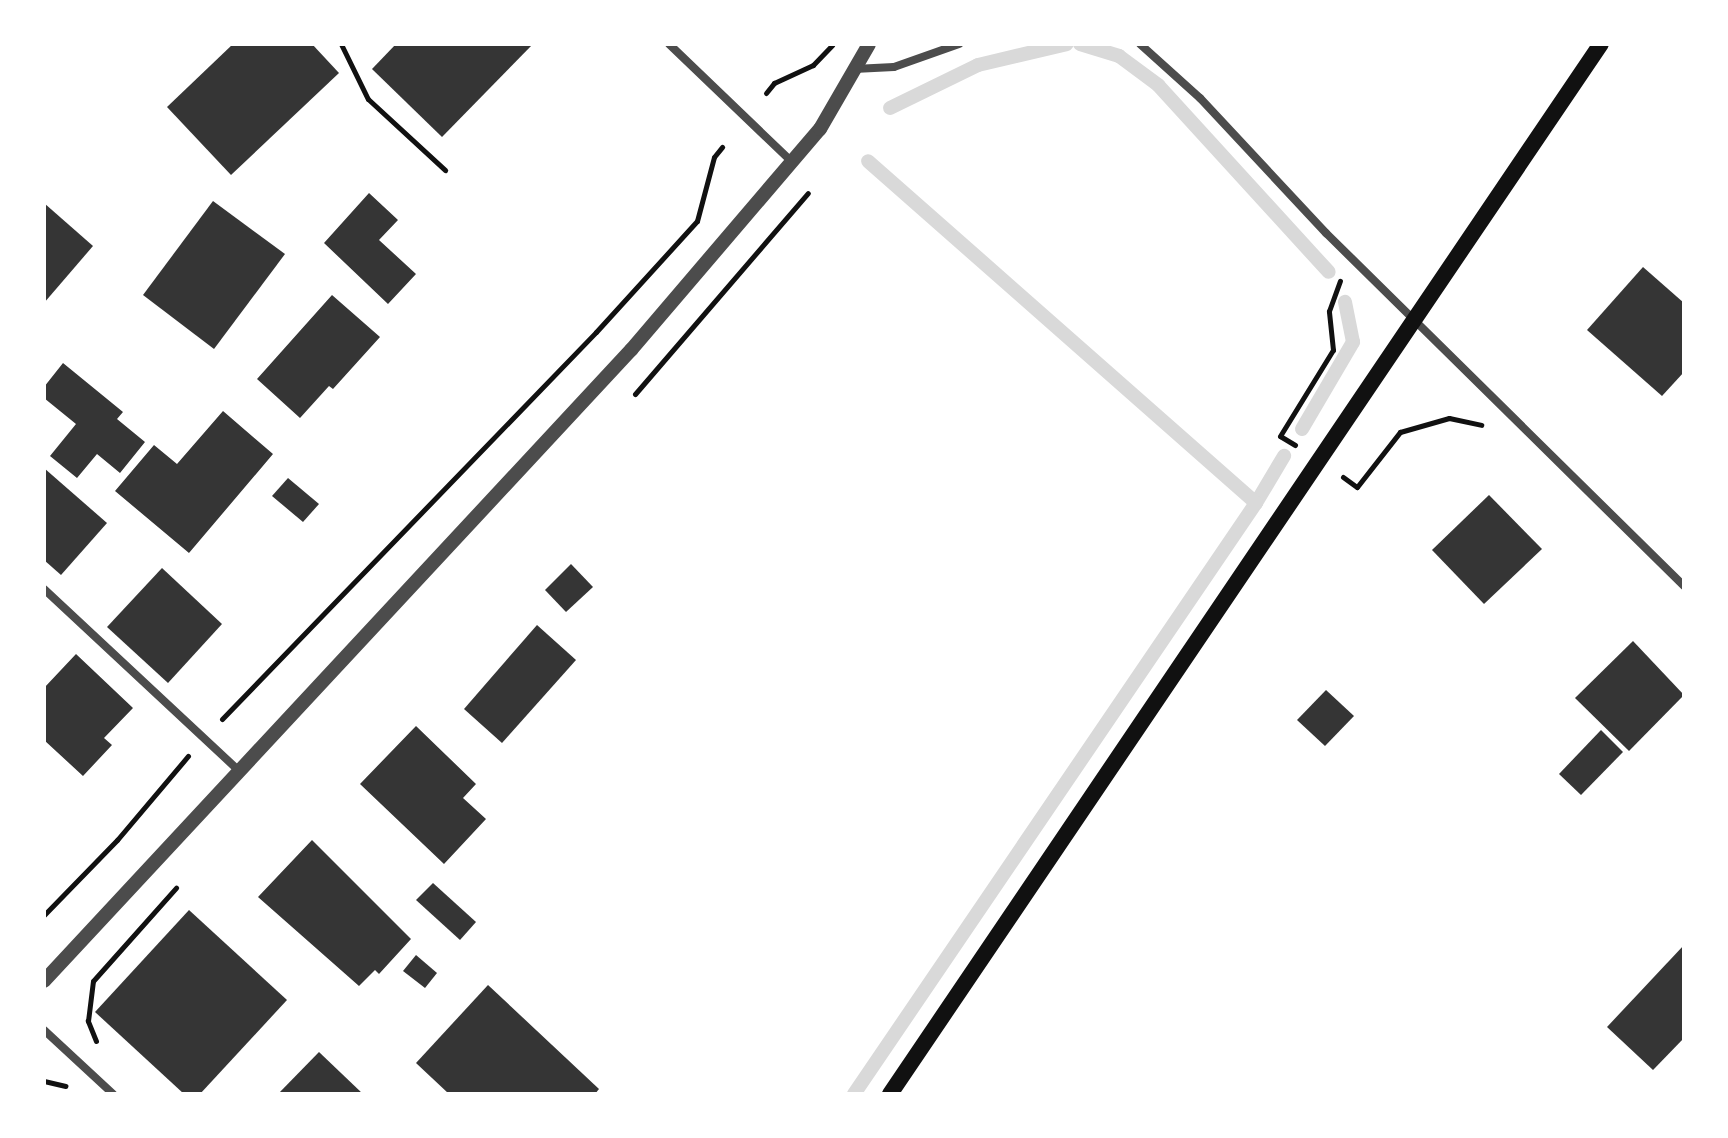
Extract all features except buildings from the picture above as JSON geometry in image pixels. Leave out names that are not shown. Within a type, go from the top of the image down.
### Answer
[{"type":"main road","points":[[890,1094],[1601,44]]},
{"type":"street","points":[[669,44],[792,162]]},
{"type":"street","points":[[44,981],[631,350],[820,129],[869,44]]},
{"type":"street","points":[[854,69],[894,67],[959,44]]},
{"type":"street","points":[[1140,44],[1200,98],[1326,233],[1684,586]]},
{"type":"street","points":[[44,589],[238,770]]},
{"type":"street","points":[[44,1030],[113,1094]]},
{"type":"path","points":[[341,44],[368,99],[445,170]]},
{"type":"path","points":[[766,93],[774,83],[813,65],[832,44]]},
{"type":"path","points":[[44,915],[117,840],[204,737],[596,332],[697,221],[714,157],[722,147]]},
{"type":"path","points":[[44,1081],[64,1087]]},
{"type":"waterway","points":[[890,108],[978,65],[1067,44]]},
{"type":"waterway","points":[[1080,44],[1119,56],[1158,85],[1329,272]]},
{"type":"waterway","points":[[854,1094],[1256,503],[868,161]]},
{"type":"waterway","points":[[1302,429],[1353,342],[1345,302]]},
{"type":"waterway","points":[[1256,503],[1284,456]]}]
